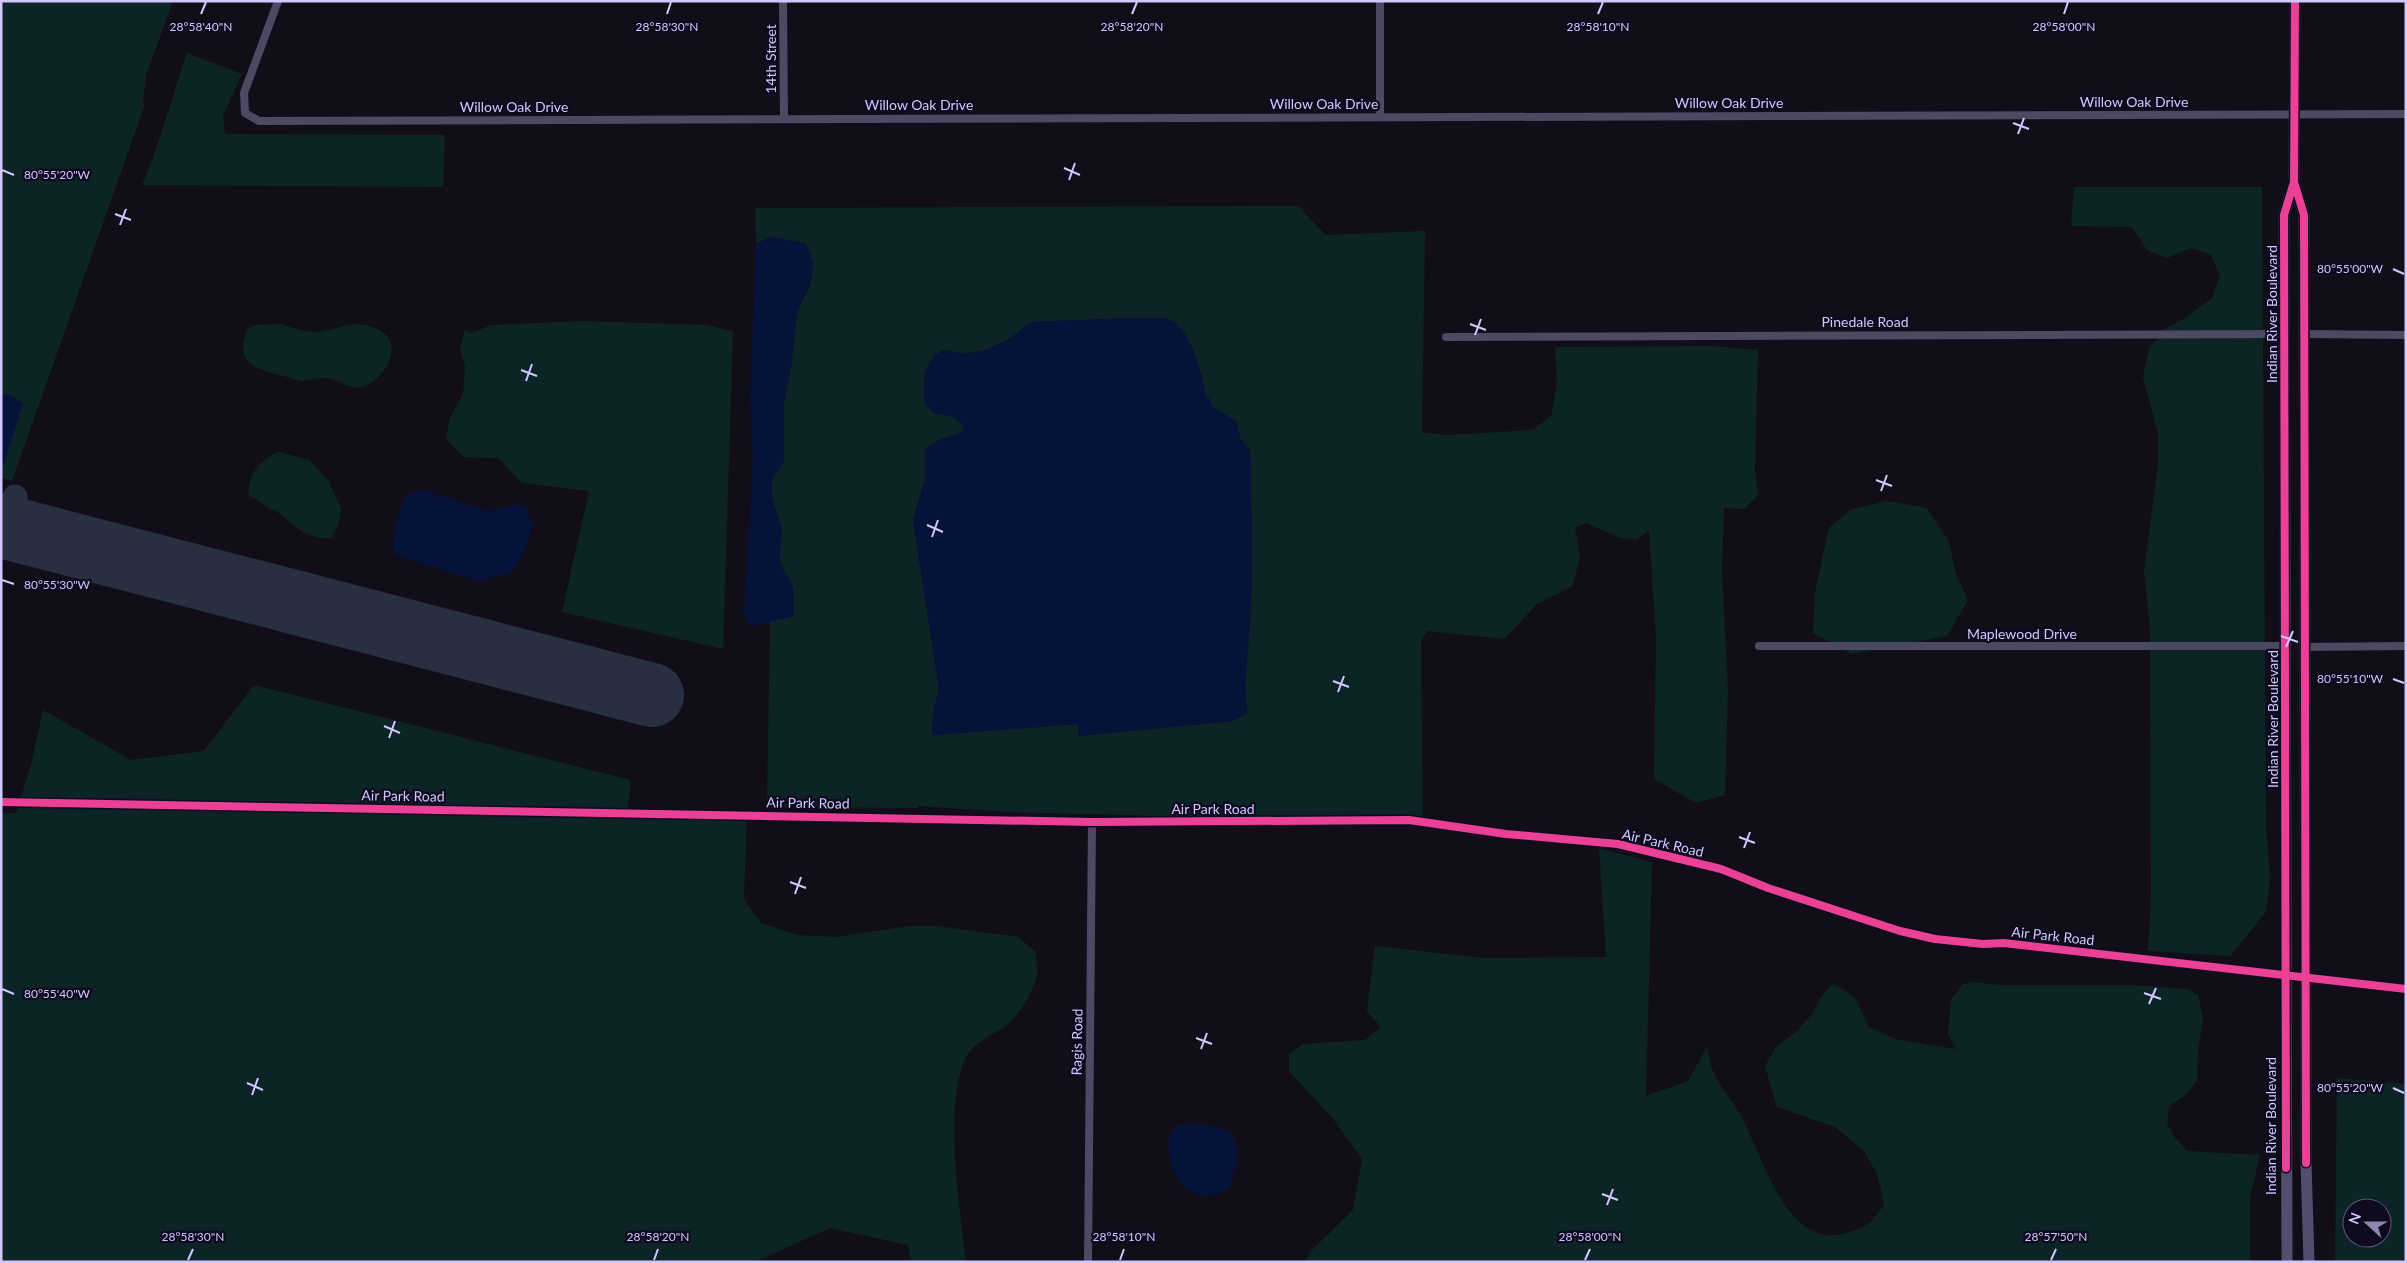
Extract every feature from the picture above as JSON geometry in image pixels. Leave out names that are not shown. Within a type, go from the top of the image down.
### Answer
[{"type":"main road","name":"Indian River Boulevard","points":[[2287,1262],[2284,215],[2294,182],[2295,1]]},
{"type":"main road","name":"Indian River Boulevard","points":[[2294,182],[2304,215],[2304,672],[2309,1262]]},
{"type":"main road","points":[[2285,620],[2296,641],[2304,647]]},
{"type":"main road","points":[[2285,646],[2298,657],[2304,672]]},
{"type":"street","name":"Willow Oak Drive","points":[[278,1],[244,93],[245,112],[259,121],[2406,114]]},
{"type":"street","name":"14th Street","points":[[783,1],[784,118]]},
{"type":"street","points":[[1380,1],[1380,116]]},
{"type":"street","name":"Pinedale Road","points":[[1446,337],[2284,334]]},
{"type":"street","points":[[2304,334],[2406,334]]},
{"type":"street","name":"Maplewood Drive","points":[[1759,646],[2285,646]]},
{"type":"street","points":[[2304,647],[2406,646]]},
{"type":"street","name":"Air Park Road","points":[[1,802],[1092,822],[1409,820],[1506,834],[1618,844],[1721,869],[1778,891],[1900,931],[1935,939],[1983,944],[2004,943],[2306,976],[2406,989]]},
{"type":"street","name":"Ragis Road","points":[[1088,1262],[1092,822]]},
{"type":"green space","points":[[1,1],[173,1],[146,75],[143,102],[145,104],[12,481],[1,478],[10,395],[1,395]]},
{"type":"green space","points":[[187,53],[242,74],[223,116],[225,134],[445,135],[443,187],[142,185]]},
{"type":"green space","points":[[2074,187],[2262,187],[2266,827],[2270,880],[2266,912],[2230,956],[2148,951],[2151,898],[2150,631],[2144,571],[2158,465],[2158,433],[2143,377],[2149,349],[2166,328],[2187,317],[2212,298],[2220,276],[2211,255],[2191,248],[2167,258],[2147,250],[2132,227],[2071,226]]},
{"type":"green space","points":[[1298,206],[1326,235],[1425,231],[1422,432],[1446,435],[1533,430],[1551,416],[1557,384],[1555,347],[1713,346],[1758,350],[1755,469],[1758,495],[1744,509],[1724,508],[1722,571],[1728,691],[1725,795],[1696,803],[1654,779],[1656,637],[1649,531],[1636,540],[1618,537],[1587,523],[1575,527],[1580,559],[1572,586],[1537,604],[1504,639],[1428,631],[1421,639],[1423,823],[1011,812],[918,806],[918,808],[782,807],[767,803],[770,621],[793,616],[794,600],[792,585],[780,561],[781,526],[771,492],[771,485],[777,470],[784,462],[784,402],[791,367],[797,311],[810,285],[813,262],[771,237],[756,244],[755,208]],"holes":[[[1132,318],[1167,319],[1175,323],[1183,331],[1194,352],[1206,397],[1209,398],[1211,405],[1236,422],[1240,438],[1250,451],[1252,544],[1251,608],[1245,686],[1247,713],[1233,721],[1078,736],[1079,724],[932,735],[933,714],[939,688],[913,520],[925,480],[925,450],[935,442],[963,431],[963,424],[952,416],[933,413],[943,350],[964,354],[987,350],[1011,338],[1030,322]]]},
{"type":"green space","points":[[583,321],[705,325],[733,331],[723,649],[562,612],[589,491],[522,483],[498,458],[463,457],[446,439],[449,420],[463,394],[465,367],[460,349],[465,330],[472,333],[491,325]]},
{"type":"green space","points":[[280,324],[314,332],[353,324],[377,329],[386,335],[391,343],[389,361],[385,370],[378,378],[370,384],[357,388],[328,378],[305,381],[261,370],[248,362],[245,356],[243,350],[247,330],[254,325]]},
{"type":"green space","points":[[279,452],[309,460],[328,480],[341,508],[340,520],[332,538],[315,537],[308,534],[294,526],[275,510],[270,509],[249,495],[250,481],[256,468],[267,458]]},
{"type":"green space","points":[[1887,501],[1927,508],[1949,542],[1956,575],[1968,600],[1947,636],[1852,654],[1813,633],[1815,592],[1829,528],[1852,509]]},
{"type":"green space","points":[[254,685],[631,780],[627,814],[747,814],[744,899],[761,923],[797,935],[836,937],[909,926],[937,926],[1018,937],[1036,952],[1036,981],[1021,1010],[1011,1022],[976,1045],[967,1055],[958,1082],[955,1106],[955,1160],[966,1262],[911,1262],[908,1245],[830,1228],[755,1262],[1,1262],[1,813],[16,813],[31,765],[43,710],[131,760],[204,751]]},
{"type":"green space","points":[[1599,848],[1652,862],[1646,1096],[1688,1081],[1708,1045],[1711,1066],[1715,1075],[1741,1116],[1778,1194],[1805,1227],[1822,1234],[1842,1234],[1866,1225],[1884,1205],[1878,1176],[1864,1151],[1835,1127],[1777,1107],[1765,1066],[1776,1047],[1797,1031],[1812,1014],[1822,996],[1833,983],[1855,998],[1869,1027],[1895,1039],[1956,1049],[1948,1034],[1951,999],[1963,984],[1974,982],[1999,985],[2133,985],[2187,989],[2198,995],[2203,1019],[2198,1051],[2197,1080],[2187,1094],[2169,1106],[2167,1124],[2175,1138],[2187,1151],[2260,1155],[2250,1197],[2250,1262],[1304,1262],[1312,1250],[1353,1210],[1362,1159],[1334,1120],[1289,1071],[1289,1054],[1303,1044],[1365,1040],[1381,1027],[1367,1011],[1375,946],[1484,958],[1606,957]]},
{"type":"green space","points":[[2337,1078],[2406,1084],[2406,1262],[2335,1262]]},
{"type":"water","points":[[771,237],[806,243],[813,262],[812,278],[797,311],[791,367],[784,402],[784,462],[777,470],[771,485],[771,492],[781,526],[780,561],[794,592],[793,616],[753,626],[746,622],[744,611],[753,461],[750,400],[756,244]]},
{"type":"water","points":[[1132,318],[1167,319],[1175,323],[1183,331],[1194,352],[1206,397],[1209,398],[1211,405],[1236,422],[1240,438],[1250,451],[1252,544],[1251,608],[1245,686],[1247,713],[1233,721],[1078,736],[1078,724],[932,735],[933,714],[939,688],[913,520],[925,480],[925,450],[939,440],[963,431],[963,425],[952,416],[934,413],[924,403],[924,380],[927,367],[936,355],[943,350],[964,354],[987,350],[1011,338],[1030,322]]},
{"type":"water","points":[[1,395],[10,395],[23,403],[4,464],[1,463]]},
{"type":"water","points":[[422,490],[490,511],[517,504],[526,507],[532,524],[530,535],[522,556],[510,573],[479,581],[395,555],[394,535],[405,498]]},
{"type":"water","points":[[1197,1124],[1224,1130],[1231,1135],[1235,1142],[1237,1151],[1236,1161],[1230,1186],[1216,1194],[1203,1195],[1192,1192],[1182,1184],[1175,1173],[1170,1159],[1171,1131],[1181,1125]]},
{"type":"taxiway","points":[[5,527],[15,497]]},
{"type":"runway","points":[[1,526],[652,695]]},
{"type":"cycle path","points":[[2295,1],[2294,182],[2304,215],[2306,1163]]},
{"type":"cycle path","points":[[2286,1168],[2284,215],[2294,182]]},
{"type":"cycle path","points":[[1,802],[1092,822],[1409,820],[1506,834],[1618,844],[1721,869],[1768,888],[1900,931],[1935,939],[1983,944],[2004,943],[2406,989]]}]
